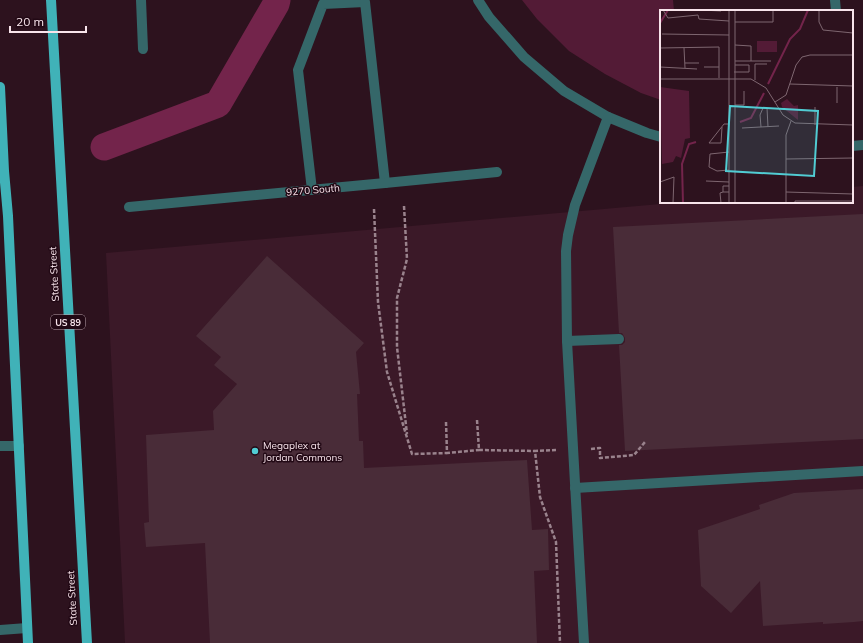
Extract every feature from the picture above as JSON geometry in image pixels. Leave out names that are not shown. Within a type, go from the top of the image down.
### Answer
[{"type":"main road","name":"State Street","points":[[51,0],[87,643]]},
{"type":"main road","points":[[0,87],[2,172],[8,216],[28,643]]},
{"type":"street","points":[[141,0],[143,49]]},
{"type":"street","points":[[478,0],[489,17],[524,57],[564,91],[608,117],[647,134],[660,137]]},
{"type":"street","points":[[835,0],[836,10]]},
{"type":"street","points":[[312,190],[298,70],[323,4],[365,2],[385,184]]},
{"type":"street","points":[[584,643],[567,341],[566,251],[575,205],[608,117]]},
{"type":"street","points":[[853,146],[863,145]]},
{"type":"street","name":"9270 South","points":[[129,207],[385,184],[497,172]]},
{"type":"street","points":[[567,341],[619,339]]},
{"type":"street","points":[[0,446],[19,446]]},
{"type":"street","points":[[575,488],[863,470]]},
{"type":"street","points":[[0,630],[27,628]]},
{"type":"path","points":[[404,206],[407,259],[397,298],[397,347],[407,440]]},
{"type":"path","points":[[374,208],[378,302],[387,372],[412,454],[478,450],[557,450]]},
{"type":"path","points":[[477,420],[478,450]]},
{"type":"path","points":[[446,422],[447,453]]},
{"type":"path","points":[[591,448],[600,448],[600,458],[634,455],[645,442]]},
{"type":"path","points":[[535,451],[540,497],[556,542],[560,643]]},
{"type":"shaded area","points":[[522,0],[673,0],[674,10],[660,10],[660,100],[641,93],[605,74],[569,51],[537,19]]},
{"type":"shaded area","points":[[863,186],[863,643],[125,643],[106,253],[672,203],[853,203],[853,187]]},
{"type":"building","points":[[863,214],[863,439],[625,451],[619,345],[622,345],[625,342],[625,338],[622,333],[619,333],[613,227]]},
{"type":"building","name":"Megaplex at Jordan Commons","points":[[267,256],[364,343],[356,352],[360,394],[357,394],[359,441],[363,441],[364,468],[527,460],[532,530],[548,529],[549,570],[534,571],[537,643],[210,643],[205,543],[146,547],[144,523],[149,522],[146,435],[214,430],[213,411],[237,384],[214,365],[221,357],[196,336]]},
{"type":"building","points":[[863,489],[863,621],[763,626],[760,581],[731,613],[701,586],[698,530],[760,509],[759,505],[794,493]]},
{"type":"waterway","points":[[104,147],[218,104],[277,0]]},
{"type":"place","name":"Megaplex at Jordan Commons","points":[[255,451]]}]
